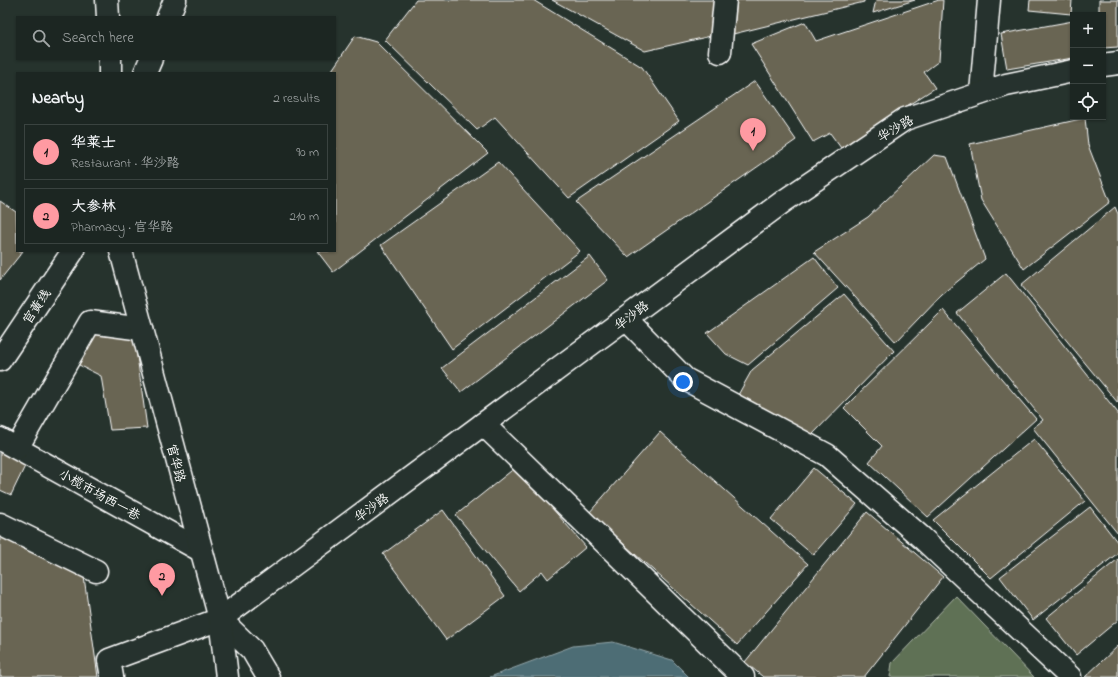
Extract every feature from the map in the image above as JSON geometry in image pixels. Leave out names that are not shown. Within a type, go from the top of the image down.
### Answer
[{"type":"street","points":[[107,0],[108,16]]},
{"type":"street","points":[[168,16],[175,0]]},
{"type":"street","points":[[720,52],[725,0]]},
{"type":"street","points":[[981,93],[989,0]]},
{"type":"street","points":[[110,60],[110,72]]},
{"type":"street","points":[[146,72],[151,60]]},
{"type":"street","points":[[1106,65],[1118,62]]},
{"type":"street","name":"华沙路","points":[[112,677],[109,660],[220,619],[784,201],[905,119],[1006,85],[1070,72]]},
{"type":"street","name":"官黄线","points":[[0,360],[72,252]]},
{"type":"street","name":"官华路","points":[[121,252],[200,550],[220,619],[227,677]]},
{"type":"street","points":[[626,318],[685,379],[827,454],[928,544],[1070,677]]},
{"type":"street","points":[[8,443],[90,322],[142,329]]},
{"type":"street","points":[[483,424],[743,677]]},
{"type":"street","name":"小榄市场西一巷","points":[[8,443],[200,550]]},
{"type":"street","points":[[0,524],[96,571]]},
{"type":"street","points":[[220,619],[252,650],[268,677]]},
{"type":"green space","points":[[956,596],[1034,677],[890,677],[892,663]]},
{"type":"water","points":[[613,642],[672,660],[689,677],[490,677],[573,646]]},
{"type":"building","points":[[416,0],[533,0],[642,67],[679,121],[569,198],[495,117],[477,130],[385,40]]},
{"type":"building","points":[[552,0],[716,0],[711,36],[645,51]]},
{"type":"building","points":[[737,0],[864,0],[864,2],[733,34]]},
{"type":"building","points":[[876,0],[915,0],[873,13]]},
{"type":"building","points":[[939,0],[943,0],[939,61],[924,72],[935,88],[841,148],[830,133],[813,142],[751,44],[805,22],[816,41]]},
{"type":"building","points":[[1030,0],[1072,0],[1070,14],[1029,10]]},
{"type":"building","points":[[1099,0],[1118,0],[1118,47],[1106,48],[1106,12],[1099,12]]},
{"type":"building","points":[[1070,22],[1070,58],[1007,69],[1001,34]]},
{"type":"building","points":[[355,36],[376,42],[488,153],[333,272],[318,252],[336,252],[336,72],[331,72]]},
{"type":"building","points":[[755,81],[796,140],[628,257],[576,202]]},
{"type":"building","points":[[1076,120],[1085,120],[1088,145],[1110,202],[1024,269],[981,200],[970,144]]},
{"type":"building","points":[[934,155],[947,157],[985,259],[942,294],[896,342],[814,252],[868,217]]},
{"type":"building","points":[[498,162],[580,251],[452,349],[381,245]]},
{"type":"building","points":[[0,201],[16,212],[16,252],[22,252],[0,280]]},
{"type":"building","points":[[1115,207],[1118,214],[1118,403],[1021,285]]},
{"type":"building","points":[[590,256],[608,280],[461,392],[442,368]]},
{"type":"building","points":[[814,257],[838,288],[748,365],[726,354],[707,333]]},
{"type":"building","points":[[1006,273],[1118,413],[1118,534],[1033,428],[1043,420],[957,313]]},
{"type":"building","points":[[844,294],[894,351],[811,436],[738,395],[752,370]]},
{"type":"building","points":[[943,310],[1036,419],[928,517],[869,462],[882,446],[844,408]]},
{"type":"building","points":[[95,331],[134,334],[147,428],[110,430],[101,376],[75,363]]},
{"type":"building","points":[[660,432],[808,564],[737,645],[589,513]]},
{"type":"building","points":[[1034,439],[1085,501],[991,578],[933,520]]},
{"type":"building","points":[[0,452],[26,464],[11,495],[0,490]]},
{"type":"building","points":[[516,467],[586,547],[548,579],[542,571],[519,591],[456,515]]},
{"type":"building","points":[[814,468],[857,504],[813,555],[771,519]]},
{"type":"building","points":[[1090,507],[1118,543],[1118,553],[1033,620],[1000,577]]},
{"type":"building","points":[[443,510],[505,596],[446,640],[383,554]]},
{"type":"building","points":[[867,512],[943,577],[864,677],[763,677],[745,662]]},
{"type":"building","points":[[0,537],[84,577],[98,677],[0,677]]},
{"type":"building","points":[[1118,559],[1118,620],[1076,655],[1046,618]]},
{"type":"building","points":[[1118,646],[1118,677],[1085,677]]},
{"type":"place","name":"华莱士","points":[[753,151]]},
{"type":"place","name":"大参林","points":[[162,596]]}]
